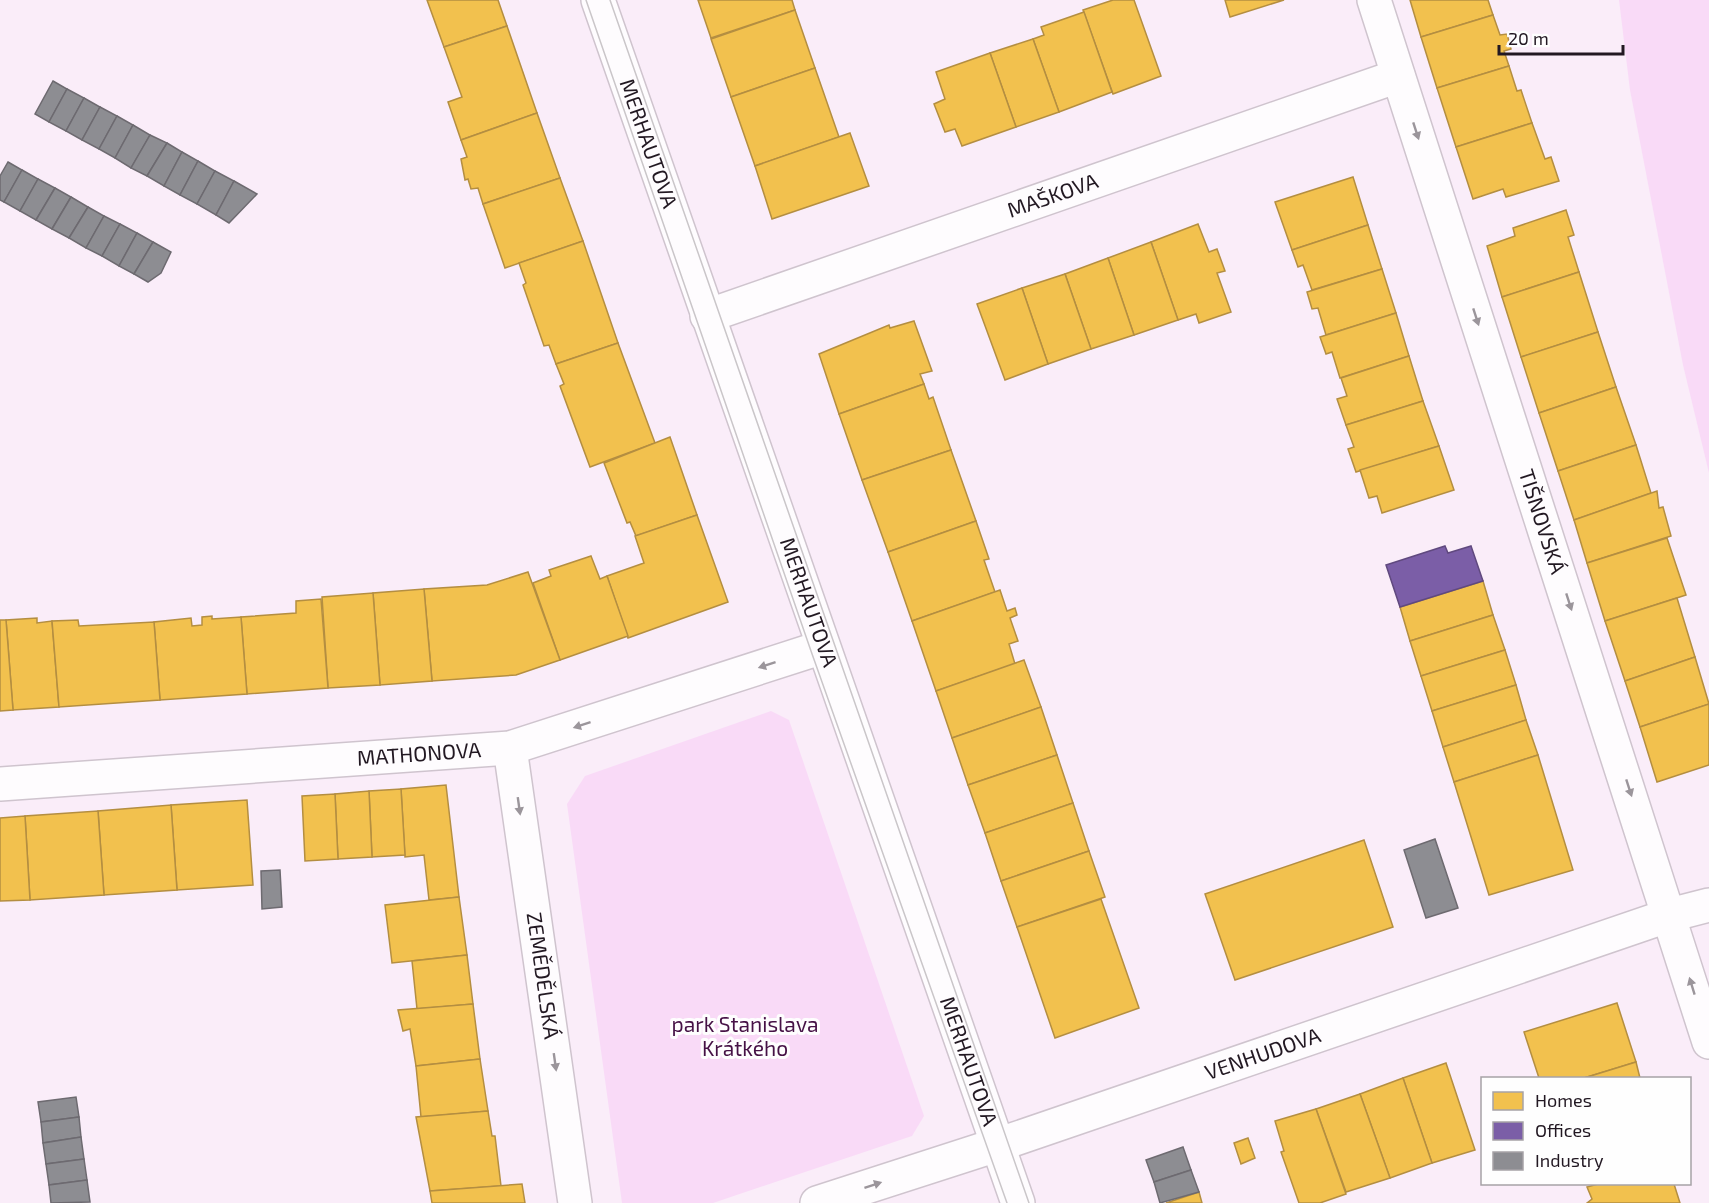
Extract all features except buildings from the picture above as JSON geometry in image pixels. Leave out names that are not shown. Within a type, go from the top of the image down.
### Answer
[{"type":"street","name":"MERHAUTOVA","points":[[598,0],[1018,1203]]},
{"type":"street","name":"TIŠNOVSKÁ","points":[[1374,0],[1709,1042]]},
{"type":"street","name":"MAŠKOVA","points":[[707,316],[1398,76]]},
{"type":"street","name":"MATHONOVA","points":[[0,784],[510,748],[823,647]]},
{"type":"street","name":"ZEMĚDĚLSKÁ","points":[[510,748],[575,1203]]},
{"type":"street","name":"VENHUDOVA","points":[[817,1203],[998,1144],[1670,915],[1709,905]]},
{"type":"green space","points":[[1619,0],[1709,0],[1709,473],[1683,365],[1630,90]]},
{"type":"green space","name":"park Stanislava Krátkého","points":[[771,711],[789,720],[924,1116],[912,1136],[713,1203],[622,1203],[567,804],[585,776]]},
{"type":"tram line","points":[[586,0],[811,651],[1007,1203]]},
{"type":"tram line","points":[[610,0],[1029,1203]]}]
